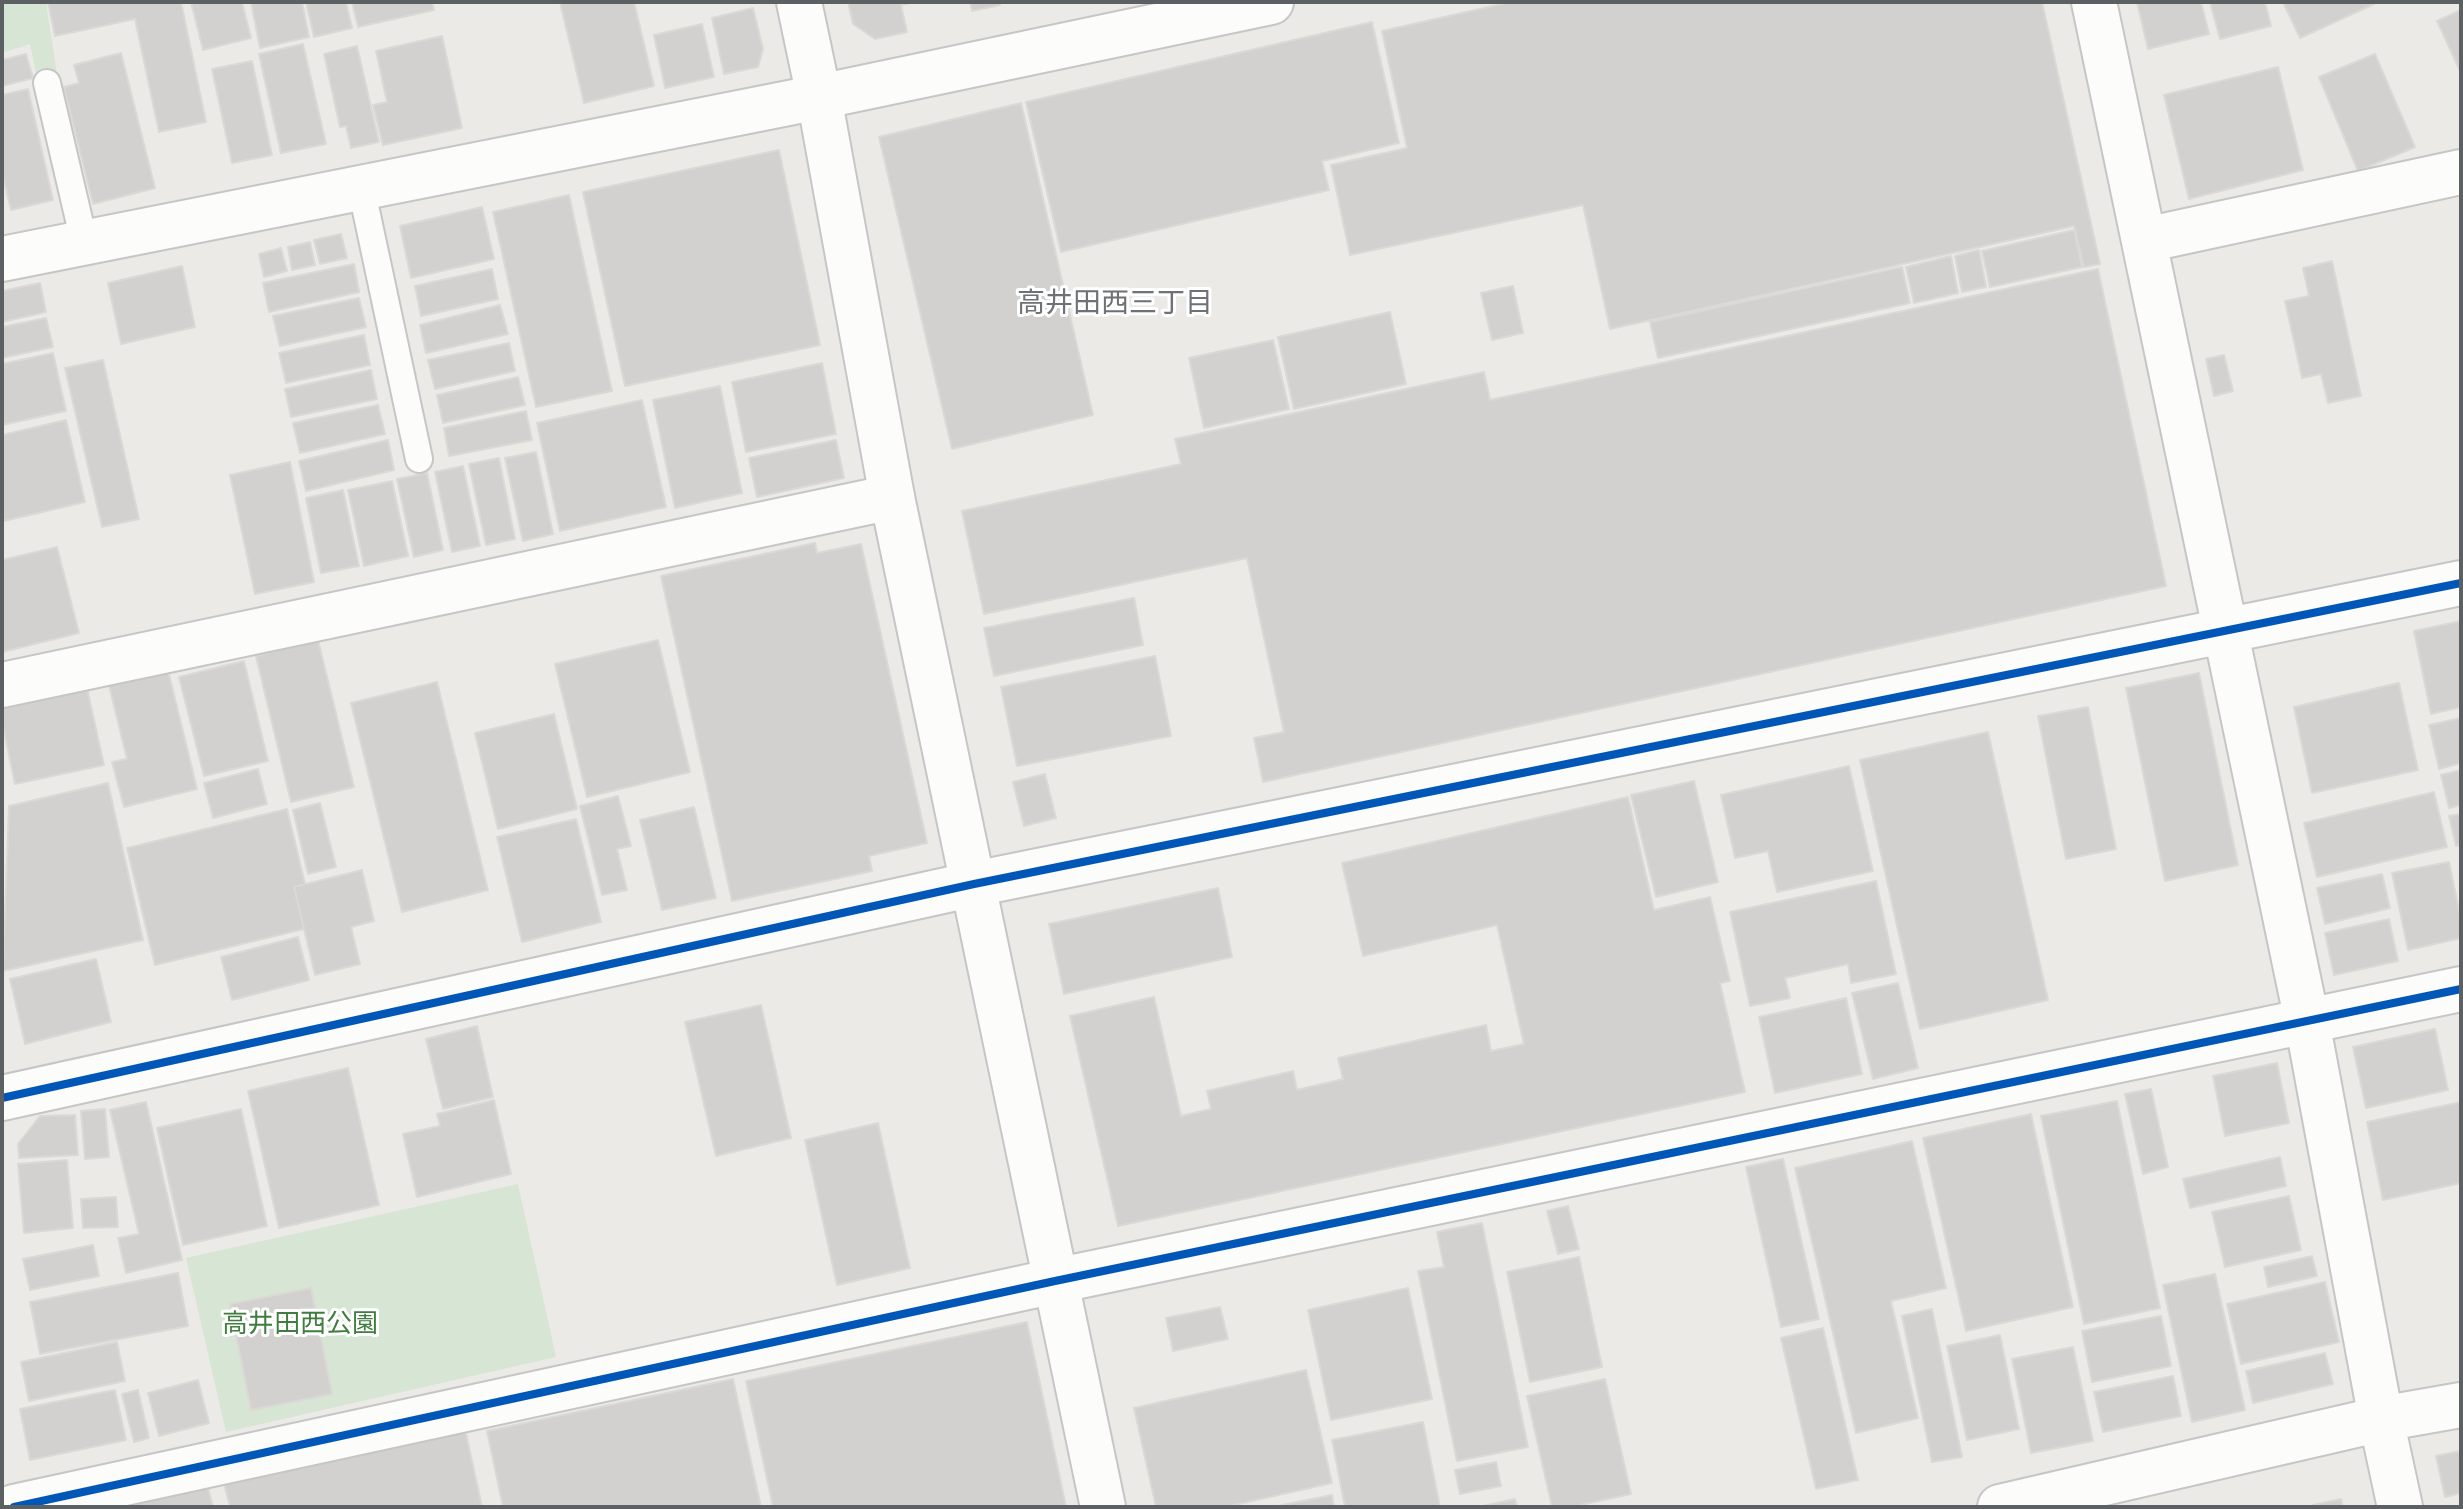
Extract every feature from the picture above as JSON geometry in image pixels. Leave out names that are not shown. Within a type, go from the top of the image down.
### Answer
[{"type":"street","points":[[799,2],[892,497],[1103,1507]]},
{"type":"street","points":[[2,259],[819,97],[1271,2]]},
{"type":"street","points":[[2094,2],[2307,1021],[2400,1507]]},
{"type":"street","points":[[2145,240],[2461,172]]},
{"type":"street","points":[[2,685],[892,497]]},
{"type":"street","points":[[2,1098],[974,884],[2461,583]]},
{"type":"street","points":[[14,1507],[1055,1281],[2461,989]]},
{"type":"street","points":[[2000,1507],[2381,1419],[2461,1405]]},
{"type":"lane","points":[[47,83],[84,241]]},
{"type":"lane","points":[[361,187],[419,459]]},
{"type":"green space","points":[[2,2],[46,2],[57,74],[86,202],[65,207],[30,44],[5,52],[2,45]]},
{"type":"green space","name":"高井田西公園","points":[[518,1184],[556,1357],[226,1432],[186,1258]]},
{"type":"building","points":[[48,2],[181,2],[206,122],[159,132],[135,19],[55,36]]},
{"type":"building","points":[[191,2],[242,2],[251,38],[203,50]]},
{"type":"building","points":[[251,2],[302,2],[309,37],[260,48]]},
{"type":"building","points":[[306,2],[346,2],[352,28],[314,37]]},
{"type":"building","points":[[352,2],[432,2],[434,10],[358,27]]},
{"type":"building","points":[[560,2],[634,2],[654,86],[584,103]]},
{"type":"building","points":[[848,2],[914,2],[901,5],[907,32],[875,39],[853,24]]},
{"type":"building","points":[[970,2],[999,2],[1000,5],[972,11]]},
{"type":"building","points":[[1511,2],[2042,2],[2100,264],[2084,267],[2074,226],[1610,329],[1583,205],[1350,255],[1331,165],[1407,148],[1382,31]]},
{"type":"building","points":[[2137,2],[2201,2],[2209,34],[2148,49]]},
{"type":"building","points":[[2210,2],[2265,2],[2271,26],[2220,39]]},
{"type":"building","points":[[2283,2],[2373,2],[2374,4],[2300,38]]},
{"type":"building","points":[[753,8],[763,49],[758,67],[724,74],[712,18]]},
{"type":"building","points":[[2461,10],[2461,73],[2437,21]]},
{"type":"building","points":[[1372,22],[1399,143],[1322,161],[1329,190],[1061,252],[1026,102]]},
{"type":"building","points":[[702,24],[714,77],[665,88],[654,35]]},
{"type":"building","points":[[442,36],[462,128],[383,145],[373,105],[387,102],[376,51]]},
{"type":"building","points":[[303,44],[326,144],[281,153],[259,54]]},
{"type":"building","points":[[357,46],[379,142],[351,148],[346,126],[340,127],[324,54]]},
{"type":"building","points":[[121,53],[155,188],[93,204],[64,87],[79,83],[74,65]]},
{"type":"building","points":[[26,54],[33,78],[2,86],[2,60]]},
{"type":"building","points":[[2375,54],[2415,147],[2358,171],[2319,77]]},
{"type":"building","points":[[252,61],[272,155],[232,163],[212,69]]},
{"type":"building","points":[[2278,67],[2303,170],[2189,199],[2164,95]]},
{"type":"building","points":[[28,89],[53,200],[11,210],[2,172],[2,95]]},
{"type":"building","points":[[1021,103],[1093,415],[952,449],[879,137]]},
{"type":"building","points":[[779,150],[820,345],[625,386],[583,192]]},
{"type":"building","points":[[569,195],[612,391],[536,407],[493,212]]},
{"type":"building","points":[[482,207],[494,259],[411,278],[400,226]]},
{"type":"building","points":[[2074,230],[2082,267],[1990,287],[1982,251]]},
{"type":"building","points":[[341,234],[347,258],[320,264],[314,240]]},
{"type":"building","points":[[310,242],[315,265],[292,270],[288,247]]},
{"type":"building","points":[[281,248],[287,271],[264,277],[259,254]]},
{"type":"building","points":[[1979,250],[1986,287],[1962,292],[1955,256]]},
{"type":"building","points":[[1951,256],[1958,293],[1914,303],[1906,267]]},
{"type":"building","points":[[2332,261],[2361,396],[2328,403],[2321,374],[2302,378],[2285,301],[2309,296],[2303,268]]},
{"type":"building","points":[[354,264],[359,292],[269,312],[263,283]]},
{"type":"building","points":[[182,266],[195,327],[121,344],[108,283]]},
{"type":"building","points":[[1902,267],[1910,303],[1658,358],[1650,322]]},
{"type":"building","points":[[492,269],[498,299],[421,316],[415,286]]},
{"type":"building","points":[[2098,269],[2166,586],[1263,782],[1254,738],[1284,732],[1247,558],[984,614],[962,511],[1181,464],[1175,439],[1484,372],[1490,400]]},
{"type":"building","points":[[40,283],[46,312],[2,322],[2,291]]},
{"type":"building","points":[[1513,286],[1523,333],[1492,340],[1481,293]]},
{"type":"building","points":[[359,298],[366,327],[280,346],[273,316]]},
{"type":"building","points":[[500,305],[508,334],[426,353],[420,325]]},
{"type":"building","points":[[1390,312],[1406,384],[1294,409],[1278,337]]},
{"type":"building","points":[[46,318],[53,347],[2,358],[2,327]]},
{"type":"building","points":[[364,335],[370,365],[286,383],[279,353]]},
{"type":"building","points":[[1273,340],[1289,409],[1204,428],[1189,358]]},
{"type":"building","points":[[509,343],[515,371],[435,389],[428,360]]},
{"type":"building","points":[[53,353],[66,411],[2,425],[2,364]]},
{"type":"building","points":[[2224,355],[2233,391],[2214,396],[2206,359]]},
{"type":"building","points":[[103,360],[139,519],[102,527],[65,368]]},
{"type":"building","points":[[822,363],[836,434],[746,452],[732,382]]},
{"type":"building","points":[[371,370],[377,399],[291,417],[285,389]]},
{"type":"building","points":[[518,377],[525,405],[443,423],[437,395]]},
{"type":"building","points":[[720,386],[742,493],[675,508],[653,400]]},
{"type":"building","points":[[642,400],[666,507],[560,531],[537,423]]},
{"type":"building","points":[[378,405],[385,434],[300,453],[293,423]]},
{"type":"building","points":[[526,411],[532,440],[449,456],[444,428]]},
{"type":"building","points":[[66,420],[85,502],[4,521],[2,435]]},
{"type":"building","points":[[388,440],[394,470],[306,491],[299,461]]},
{"type":"building","points":[[836,440],[844,478],[757,497],[749,458]]},
{"type":"building","points":[[536,452],[553,534],[523,541],[505,458]]},
{"type":"building","points":[[499,458],[515,539],[486,545],[469,464]]},
{"type":"building","points":[[290,462],[314,582],[255,594],[230,475]]},
{"type":"building","points":[[463,466],[480,546],[452,552],[435,472]]},
{"type":"building","points":[[427,473],[443,550],[414,557],[397,479]]},
{"type":"building","points":[[392,481],[408,556],[364,566],[348,490]]},
{"type":"building","points":[[343,490],[359,566],[321,573],[306,498]]},
{"type":"building","points":[[815,543],[817,553],[861,544],[927,843],[869,856],[872,871],[732,901],[661,576]]},
{"type":"building","points":[[57,547],[79,633],[2,652],[2,560]]},
{"type":"building","points":[[1134,598],[1143,645],[994,676],[984,628]]},
{"type":"building","points":[[2461,621],[2461,707],[2431,714],[2414,631]]},
{"type":"building","points":[[318,640],[354,787],[291,802],[256,656]]},
{"type":"building","points":[[658,640],[690,772],[587,797],[555,664]]},
{"type":"building","points":[[1155,656],[1171,736],[1017,766],[1001,687]]},
{"type":"building","points":[[244,661],[268,761],[204,776],[179,677]]},
{"type":"building","points":[[168,670],[197,789],[124,807],[112,762],[127,759],[109,685]]},
{"type":"building","points":[[2199,673],[2238,865],[2165,881],[2126,688]]},
{"type":"building","points":[[437,682],[488,890],[402,912],[351,703]]},
{"type":"building","points":[[2399,683],[2418,770],[2312,793],[2294,707]]},
{"type":"building","points":[[87,688],[104,765],[15,784],[2,721],[2,706]]},
{"type":"building","points":[[2088,707],[2116,849],[2066,859],[2038,716]]},
{"type":"building","points":[[554,714],[577,809],[498,829],[475,733]]},
{"type":"building","points":[[2461,718],[2461,763],[2439,769],[2429,725]]},
{"type":"building","points":[[1988,732],[2048,1000],[1920,1029],[1860,760]]},
{"type":"building","points":[[1849,766],[1873,871],[1777,892],[1768,851],[1735,858],[1721,795]]},
{"type":"building","points":[[258,769],[267,804],[213,818],[204,783]]},
{"type":"building","points":[[2461,770],[2461,805],[2449,808],[2441,775]]},
{"type":"building","points":[[1045,774],[1056,818],[1024,826],[1013,782]]},
{"type":"building","points":[[1694,781],[1718,882],[1656,897],[1631,795]]},
{"type":"building","points":[[108,783],[143,940],[3,971],[9,806]]},
{"type":"building","points":[[2434,792],[2447,847],[2317,877],[2304,823]]},
{"type":"building","points":[[618,796],[631,846],[617,849],[627,890],[602,895],[580,806]]},
{"type":"building","points":[[1628,797],[1654,910],[1710,897],[1730,981],[1720,983],[1745,1092],[1118,1226],[1070,1016],[1154,997],[1181,1116],[1211,1109],[1207,1091],[1293,1071],[1297,1090],[1343,1079],[1338,1058],[1486,1025],[1491,1051],[1524,1044],[1497,925],[1363,956],[1342,863]]},
{"type":"building","points":[[320,803],[336,867],[308,874],[293,810]]},
{"type":"building","points":[[694,807],[716,898],[662,910],[640,820]]},
{"type":"building","points":[[287,809],[305,884],[294,887],[304,929],[155,965],[127,848]]},
{"type":"building","points":[[2461,814],[2461,845],[2456,846],[2449,816]]},
{"type":"building","points":[[576,819],[601,922],[522,942],[497,837]]},
{"type":"building","points":[[2449,862],[2461,920],[2461,938],[2408,950],[2392,873]]},
{"type":"building","points":[[362,870],[374,921],[351,927],[360,964],[315,975],[294,887]]},
{"type":"building","points":[[2382,874],[2390,908],[2325,924],[2317,888]]},
{"type":"building","points":[[1876,881],[1896,974],[1851,983],[1848,964],[1785,978],[1790,998],[1750,1006],[1730,912]]},
{"type":"building","points":[[1218,888],[1232,957],[1064,994],[1049,924]]},
{"type":"building","points":[[2389,919],[2398,961],[2334,975],[2325,933]]},
{"type":"building","points":[[298,937],[309,980],[232,1000],[221,957]]},
{"type":"building","points":[[96,959],[111,1022],[25,1044],[10,979]]},
{"type":"building","points":[[1898,983],[1918,1068],[1873,1079],[1852,993]]},
{"type":"building","points":[[1846,998],[1862,1074],[1775,1093],[1759,1017]]},
{"type":"building","points":[[761,1005],[791,1138],[716,1156],[685,1022]]},
{"type":"building","points":[[477,1026],[493,1097],[443,1109],[426,1039]]},
{"type":"building","points":[[2435,1029],[2448,1090],[2366,1108],[2353,1047]]},
{"type":"building","points":[[2277,1063],[2289,1123],[2225,1136],[2213,1076]]},
{"type":"building","points":[[348,1068],[379,1205],[279,1228],[248,1091]]},
{"type":"building","points":[[2151,1089],[2168,1167],[2143,1174],[2125,1094]]},
{"type":"building","points":[[494,1100],[511,1174],[417,1197],[403,1134],[440,1126],[437,1114]]},
{"type":"building","points":[[2117,1101],[2160,1308],[2084,1324],[2041,1116]]},
{"type":"building","points":[[146,1102],[182,1260],[126,1273],[118,1238],[139,1234],[110,1110]]},
{"type":"building","points":[[2461,1102],[2461,1183],[2383,1200],[2367,1122]]},
{"type":"building","points":[[105,1109],[109,1157],[85,1159],[81,1111]]},
{"type":"building","points":[[241,1109],[267,1226],[183,1245],[157,1128]]},
{"type":"building","points":[[2031,1114],[2073,1307],[1966,1331],[1923,1138]]},
{"type":"building","points":[[75,1115],[78,1155],[19,1158],[18,1144],[40,1116]]},
{"type":"building","points":[[878,1123],[910,1268],[837,1285],[805,1140]]},
{"type":"building","points":[[1912,1141],[1946,1288],[1891,1301],[1918,1418],[1856,1433],[1795,1168]]},
{"type":"building","points":[[2280,1157],[2286,1186],[2190,1208],[2183,1179]]},
{"type":"building","points":[[1783,1159],[1819,1319],[1781,1327],[1746,1167]]},
{"type":"building","points":[[67,1160],[73,1228],[24,1233],[18,1164]]},
{"type":"building","points":[[2289,1196],[2301,1250],[2225,1267],[2212,1212]]},
{"type":"building","points":[[116,1197],[118,1227],[83,1228],[81,1199]]},
{"type":"building","points":[[1568,1206],[1579,1249],[1558,1254],[1547,1211]]},
{"type":"building","points":[[1482,1223],[1528,1447],[1457,1461],[1418,1271],[1444,1267],[1437,1232]]},
{"type":"building","points":[[93,1245],[99,1276],[30,1290],[23,1259]]},
{"type":"building","points":[[2312,1256],[2317,1276],[2268,1287],[2264,1267]]},
{"type":"building","points":[[1579,1257],[1602,1367],[1530,1382],[1507,1272]]},
{"type":"building","points":[[178,1273],[188,1326],[40,1354],[30,1302]]},
{"type":"building","points":[[2215,1274],[2245,1410],[2192,1422],[2163,1285]]},
{"type":"building","points":[[2325,1282],[2339,1342],[2241,1364],[2227,1304]]},
{"type":"building","points":[[311,1288],[332,1394],[251,1410],[230,1304]]},
{"type":"building","points":[[1408,1288],[1432,1399],[1331,1420],[1308,1310]]},
{"type":"building","points":[[1220,1307],[1228,1339],[1173,1351],[1166,1318]]},
{"type":"building","points":[[1932,1309],[1962,1457],[1932,1462],[1902,1316]]},
{"type":"building","points":[[2161,1316],[2171,1366],[2092,1382],[2082,1331]]},
{"type":"building","points":[[1027,1322],[1066,1507],[773,1507],[746,1381]]},
{"type":"building","points":[[1823,1328],[1858,1480],[1816,1489],[1781,1338]]},
{"type":"building","points":[[2000,1335],[2019,1429],[1967,1440],[1947,1346]]},
{"type":"building","points":[[117,1342],[125,1381],[29,1401],[21,1362]]},
{"type":"building","points":[[2073,1347],[2093,1441],[2031,1453],[2012,1359]]},
{"type":"building","points":[[2325,1353],[2333,1384],[2253,1403],[2246,1371]]},
{"type":"building","points":[[1306,1370],[1332,1483],[1225,1507],[1156,1507],[1134,1408]]},
{"type":"building","points":[[2173,1376],[2181,1416],[2103,1432],[2094,1392]]},
{"type":"building","points":[[733,1379],[761,1507],[503,1507],[487,1431]]},
{"type":"building","points":[[1605,1379],[1631,1494],[1571,1507],[1552,1507],[1527,1396]]},
{"type":"building","points":[[198,1380],[209,1423],[159,1436],[148,1393]]},
{"type":"building","points":[[115,1390],[126,1440],[30,1460],[20,1409]]},
{"type":"building","points":[[138,1390],[149,1438],[134,1442],[122,1394]]},
{"type":"building","points":[[1423,1422],[1440,1507],[1345,1507],[1332,1440]]},
{"type":"building","points":[[464,1424],[482,1507],[230,1507],[223,1479]]},
{"type":"building","points":[[2461,1451],[2461,1493],[2445,1497],[2436,1456]]},
{"type":"building","points":[[1496,1462],[1501,1486],[1460,1494],[1455,1470]]},
{"type":"building","points":[[207,1484],[213,1507],[122,1507],[121,1503]]},
{"type":"building","points":[[1332,1495],[1334,1507],[1273,1507]]},
{"type":"building","points":[[1515,1499],[1517,1507],[1478,1507]]},
{"type":"building","points":[[2341,1499],[2343,1507],[2313,1505]]},
{"type":"cycle path","points":[[2,1098],[974,884],[2461,583]]},
{"type":"cycle path","points":[[14,1507],[1055,1281],[2461,989]]},
{"type":"district","name":"高井田西三丁目","points":[[1115,303]]}]
